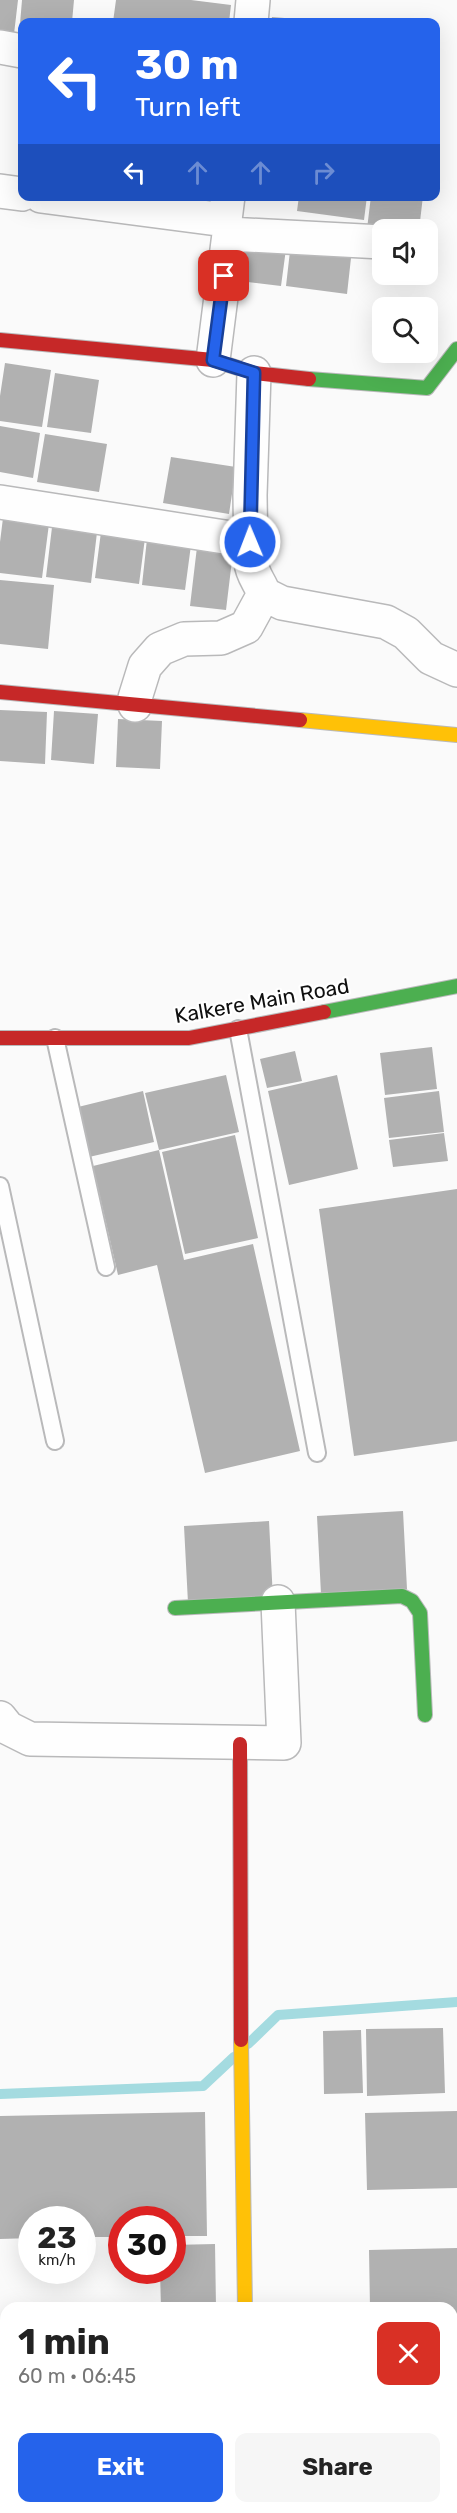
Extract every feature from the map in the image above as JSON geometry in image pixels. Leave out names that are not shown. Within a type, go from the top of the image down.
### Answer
[{"type":"street","points":[[251,18],[253,0]]},
{"type":"street","points":[[0,47],[18,50]]},
{"type":"street","points":[[0,191],[18,193]]},
{"type":"street","points":[[85,201],[227,217],[372,240]]},
{"type":"street","points":[[213,360],[227,217]]},
{"type":"street","points":[[0,340],[213,360],[254,373],[352,384],[427,388],[457,349]]},
{"type":"street","points":[[254,373],[250,542],[252,573],[260,582],[264,594],[282,603],[386,622],[406,633],[431,658],[457,670]]},
{"type":"street","points":[[0,502],[250,542]]},
{"type":"street","points":[[135,705],[145,666],[160,649],[184,639],[221,638],[246,627],[264,594]]},
{"type":"street","points":[[0,692],[457,735]]},
{"type":"street","name":"Kalkere Main Road","points":[[0,1038],[189,1038],[457,986]]},
{"type":"street","points":[[175,1608],[402,1596],[412,1601],[420,1613],[425,1715]]},
{"type":"street","points":[[0,1718],[8,1728],[30,1739],[284,1743],[278,1602]]},
{"type":"street","points":[[240,1744],[239,1929],[245,2302]]},
{"type":"lane","points":[[238,1029],[317,1453]]},
{"type":"lane","points":[[55,1038],[106,1267]]},
{"type":"lane","points":[[0,1186],[55,1441]]},
{"type":"building","points":[[0,0],[18,0],[14,34],[0,32]]},
{"type":"building","points":[[22,0],[74,0],[72,18],[20,18]]},
{"type":"building","points":[[116,0],[191,0],[231,5],[229,18],[114,18]]},
{"type":"building","points":[[298,201],[366,201],[364,220],[297,211]]},
{"type":"building","points":[[370,201],[422,201],[420,219],[372,219],[372,229],[367,229]]},
{"type":"building","points":[[245,244],[286,249],[281,286],[239,281]]},
{"type":"building","points":[[290,251],[351,258],[347,294],[286,286]]},
{"type":"building","points":[[5,363],[51,370],[42,427],[0,421],[0,396]]},
{"type":"building","points":[[55,373],[99,380],[91,433],[47,427]]},
{"type":"building","points":[[0,426],[40,433],[33,478],[0,472]]},
{"type":"building","points":[[45,434],[107,444],[99,492],[37,482]]},
{"type":"building","points":[[171,457],[236,467],[229,514],[163,503]]},
{"type":"building","points":[[4,510],[50,516],[42,578],[0,573],[0,542]]},
{"type":"building","points":[[53,519],[98,524],[91,583],[46,577]]},
{"type":"building","points":[[101,532],[145,538],[139,584],[95,578]]},
{"type":"building","points":[[147,539],[191,545],[185,590],[142,585]]},
{"type":"building","points":[[197,547],[233,552],[226,610],[190,606]]},
{"type":"building","points":[[0,580],[54,585],[48,649],[0,644]]},
{"type":"building","points":[[0,710],[47,712],[45,764],[0,761]]},
{"type":"building","points":[[54,711],[98,714],[94,764],[51,760]]},
{"type":"building","points":[[118,719],[162,721],[160,769],[116,767]]},
{"type":"building","points":[[432,1047],[437,1089],[385,1095],[380,1053]]},
{"type":"building","points":[[295,1051],[302,1081],[267,1088],[260,1059]]},
{"type":"building","points":[[226,1075],[239,1132],[159,1150],[145,1093]]},
{"type":"building","points":[[337,1075],[358,1169],[289,1185],[268,1091]]},
{"type":"building","points":[[143,1091],[154,1142],[89,1157],[78,1107]]},
{"type":"building","points":[[439,1091],[444,1132],[389,1138],[384,1098]]},
{"type":"building","points":[[444,1133],[448,1161],[393,1167],[389,1140]]},
{"type":"building","points":[[235,1135],[258,1238],[185,1254],[162,1152]]},
{"type":"building","points":[[159,1150],[184,1260],[253,1244],[300,1451],[205,1473],[157,1265],[118,1275],[93,1166]]},
{"type":"building","points":[[457,1189],[457,1441],[354,1456],[319,1209]]},
{"type":"building","points":[[403,1511],[407,1589],[321,1594],[317,1516]]},
{"type":"building","points":[[269,1521],[273,1599],[188,1603],[184,1526]]},
{"type":"building","points":[[443,2028],[445,2093],[367,2096],[366,2029]]},
{"type":"building","points":[[361,2030],[363,2093],[324,2094],[323,2031]]},
{"type":"building","points":[[457,2111],[457,2188],[367,2190],[365,2113]]},
{"type":"building","points":[[205,2112],[207,2236],[186,2236],[186,2206],[108,2206],[108,2237],[96,2237],[96,2206],[18,2206],[18,2238],[0,2239],[0,2116]]},
{"type":"building","points":[[215,2244],[216,2302],[161,2302],[160,2284],[186,2284],[186,2245]]},
{"type":"building","points":[[457,2248],[457,2302],[370,2302],[369,2250]]},
{"type":"waterway","points":[[248,2044],[278,2015],[457,2002]]},
{"type":"waterway","points":[[0,2094],[203,2086],[234,2057]]},
{"type":"traffic: fast","points":[[309,379],[427,388],[457,349]]},
{"type":"traffic: fast","points":[[324,1012],[457,986]]},
{"type":"traffic: fast","points":[[175,1608],[402,1596],[412,1601],[420,1613],[425,1715]]},
{"type":"traffic: slow","points":[[300,720],[457,735]]},
{"type":"traffic: slow","points":[[241,2040],[245,2302]]},
{"type":"traffic: jam","points":[[0,340],[213,360],[254,373],[309,379]]},
{"type":"traffic: jam","points":[[0,692],[300,720]]},
{"type":"traffic: jam","points":[[0,1038],[189,1038],[324,1012]]},
{"type":"traffic: jam","points":[[240,1744],[241,2040]]},
{"type":"route","points":[[224,276],[213,360],[254,373],[250,542]]}]
